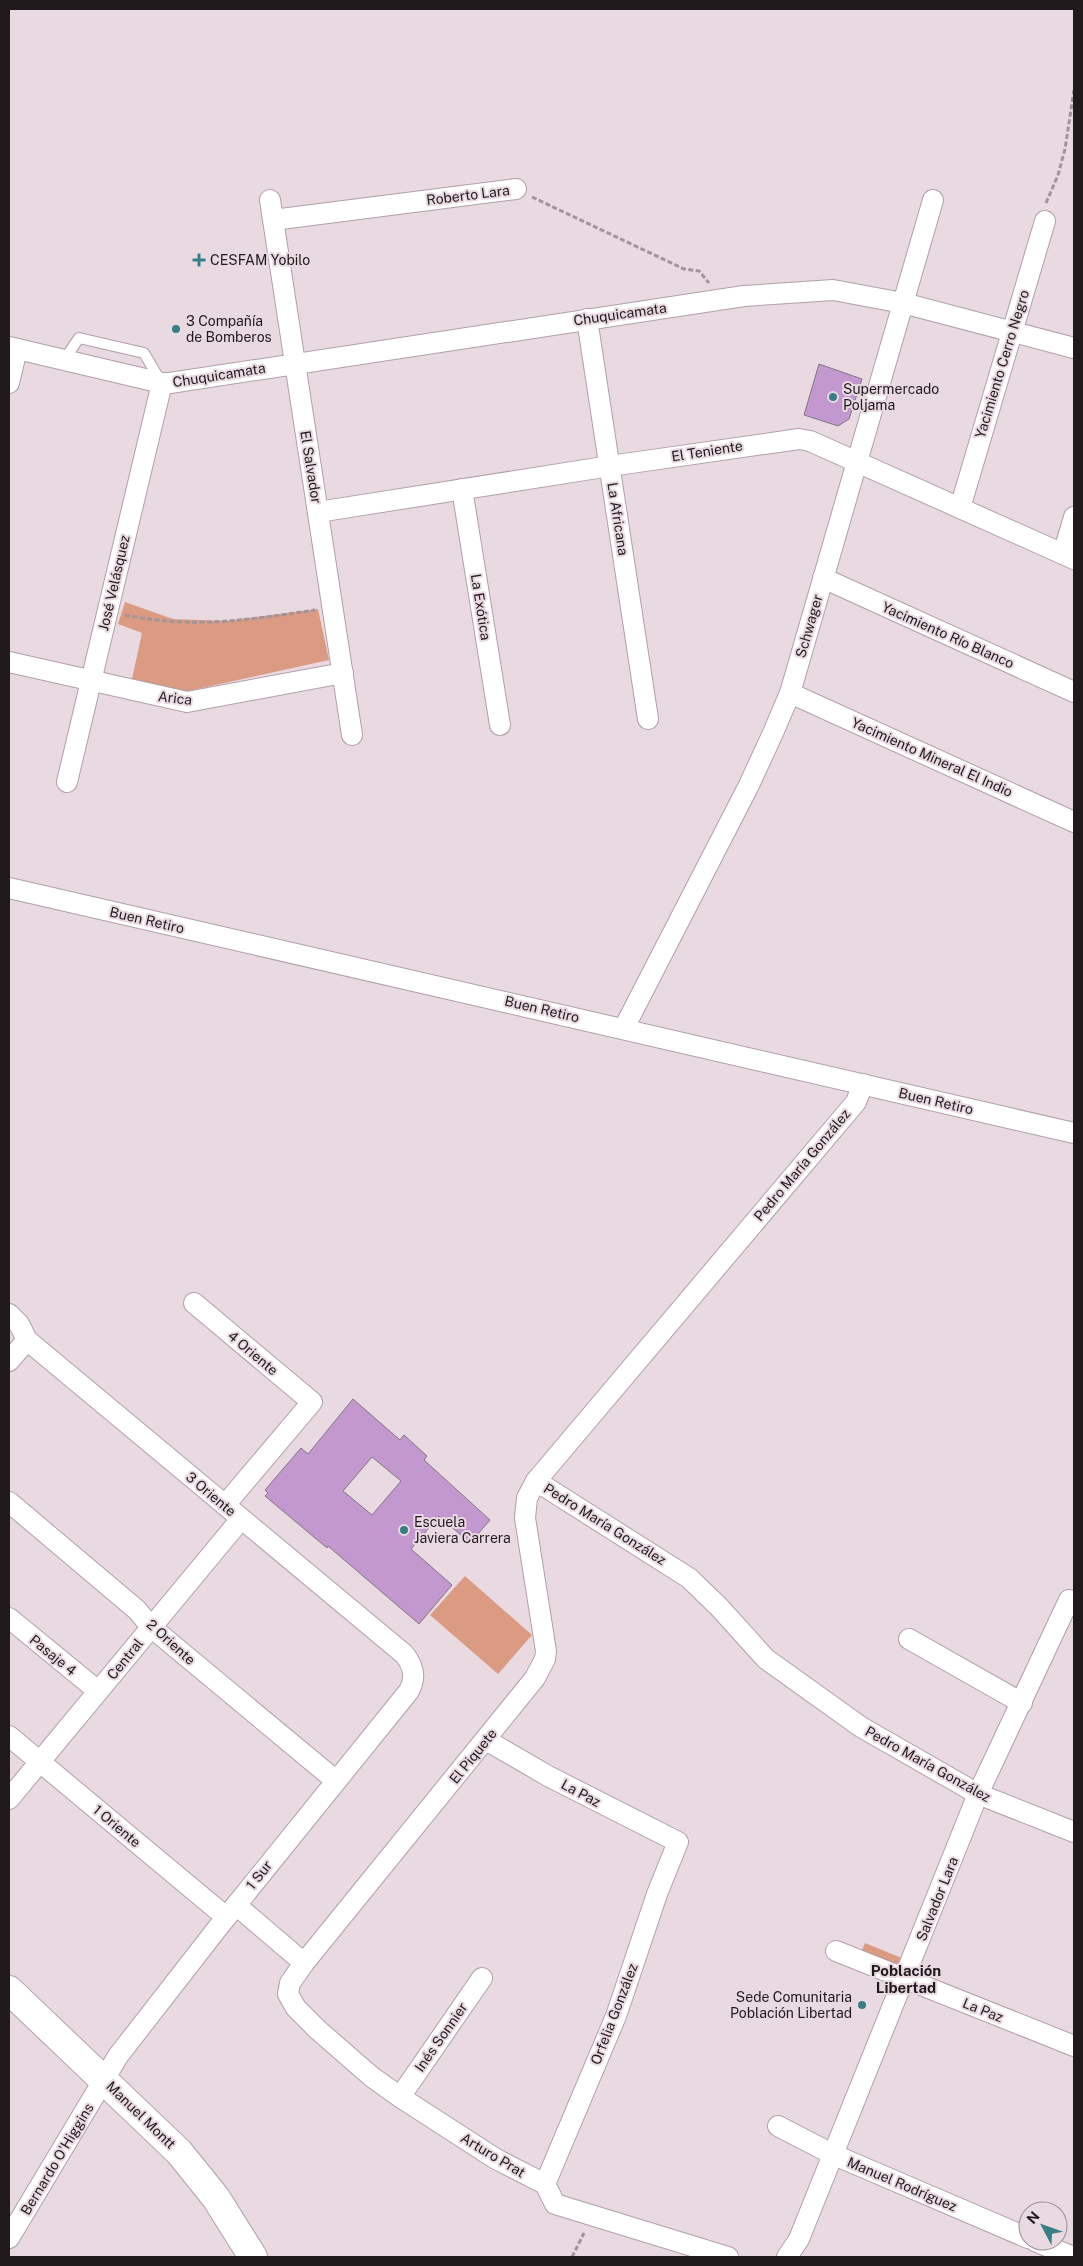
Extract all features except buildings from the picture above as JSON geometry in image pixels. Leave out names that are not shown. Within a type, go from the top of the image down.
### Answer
[{"type":"main road","name":"Manuel Montt","points":[[9,1990],[156,2128],[196,2171],[235,2226],[254,2257]]},
{"type":"street","name":"Roberto Lara","points":[[272,210],[516,189]]},
{"type":"street","name":"Schwager","points":[[624,1028],[753,776],[790,693],[933,200]]},
{"type":"street","name":"El Salvador","points":[[272,210],[352,735]]},
{"type":"street","name":"Yacimiento Cerro Negro","points":[[960,508],[1045,221]]},
{"type":"street","name":"Chuquicamata","points":[[162,383],[725,299],[762,294],[834,290],[903,303],[1074,348]]},
{"type":"street","name":"La Africana","points":[[587,319],[648,719]]},
{"type":"street","points":[[9,383],[13,348],[162,383]]},
{"type":"street","name":"José Velásquez","points":[[67,782],[162,383]]},
{"type":"street","name":"El Teniente","points":[[318,512],[610,466],[799,439],[810,441],[1069,556]]},
{"type":"street","name":"La Exótica","points":[[462,489],[500,725]]},
{"type":"street","points":[[1069,556],[1074,517]]},
{"type":"street","name":"Yacimiento Río Blanco","points":[[823,578],[1074,690]]},
{"type":"street","name":"Arica","points":[[9,662],[187,702],[343,673]]},
{"type":"street","name":"Yacimiento Mineral El Indio","points":[[790,693],[1074,822]]},
{"type":"street","name":"Buen Retiro","points":[[9,888],[1074,1133]]},
{"type":"street","name":"Pedro María González","points":[[863,1084],[856,1102],[536,1481],[689,1578],[705,1592],[766,1659],[815,1696],[885,1742],[978,1794],[1074,1832]]},
{"type":"street","name":"4 Oriente","points":[[194,1304],[312,1402],[225,1505]]},
{"type":"street","name":"3 Oriente","points":[[9,1314],[18,1324],[26,1340],[404,1654],[414,1673]]},
{"type":"street","points":[[9,1361],[26,1340]]},
{"type":"street","name":"El Piquete","points":[[288,1994],[290,1983],[304,1963],[486,1740],[534,1678],[545,1659],[546,1651],[525,1518],[527,1498],[536,1481]]},
{"type":"street","name":"2 Oriente","points":[[9,1502],[137,1609],[151,1626],[335,1780]]},
{"type":"street","name":"Central","points":[[9,1799],[241,1518]]},
{"type":"street","name":"Salvador Lara","points":[[789,2257],[799,2239],[832,2154],[906,1979],[978,1794],[1069,1600]]},
{"type":"street","name":"Pasaje 4","points":[[9,1618],[98,1691]]},
{"type":"street","points":[[909,1639],[1022,1703]]},
{"type":"street","name":"1 Sur","points":[[105,2080],[118,2056],[231,1911],[335,1780],[409,1691],[414,1680],[414,1673]]},
{"type":"street","name":"1 Oriente","points":[[9,1736],[231,1911],[304,1963]]},
{"type":"street","name":"La Paz","points":[[486,1740],[588,1797],[678,1842]]},
{"type":"street","name":"Orfelia González","points":[[545,2184],[616,2016],[656,1894],[678,1842]]},
{"type":"street","name":"La Paz","points":[[836,1952],[1074,2046]]},
{"type":"street","name":"Inés Sonnier","points":[[400,2097],[482,1978]]},
{"type":"street","name":"Arturo Prat","points":[[288,1994],[296,2008],[324,2036],[372,2077],[496,2159],[545,2184]]},
{"type":"street","name":"Bernardo O'Higgins","points":[[9,2238],[105,2080]]},
{"type":"street","name":"Manuel Rodríguez","points":[[778,2126],[832,2154],[1018,2234]]},
{"type":"street","points":[[545,2184],[555,2204],[728,2257]]},
{"type":"street","points":[[1059,2251],[1073,2257]]},
{"type":"path","points":[[1045,221],[1046,199],[1058,175],[1065,149],[1074,90]]},
{"type":"path","name":"Roberto Lara","points":[[516,189],[684,269],[699,271],[725,299]]},
{"type":"path","points":[[107,611],[159,622],[204,623],[251,620],[333,608]]},
{"type":"path","points":[[572,2257],[591,2216]]},
{"type":"shaded area","points":[[125,602],[173,619],[224,621],[318,609],[329,660],[184,692],[132,679],[142,633],[118,624]]},
{"type":"shaded area","points":[[465,1576],[532,1635],[498,1674],[430,1615]]},
{"type":"shaded area","points":[[865,1943],[904,1959],[898,1973],[859,1957]]},
{"type":"place","name":"CESFAM Yobilo","points":[[199,260]]},
{"type":"place","name":"3 Compañía de Bomberos","points":[[176,329]]},
{"type":"place","name":"Supermercado Poljama","points":[[833,397]]},
{"type":"place","name":"Escuela Javiera Carrera","points":[[404,1530]]},
{"type":"place","name":"Sede Comunitaria Población Libertad","points":[[862,2005]]},
{"type":"district","name":"Población Libertad","points":[[906,1980]]}]
